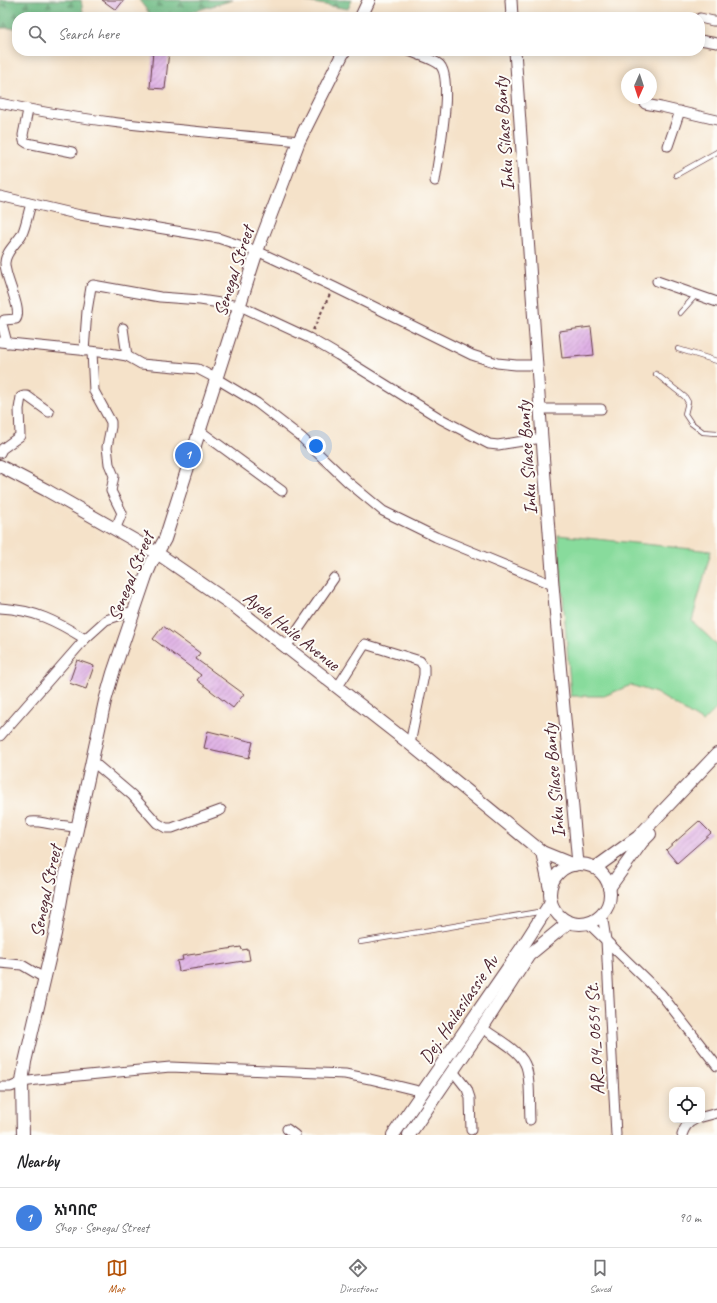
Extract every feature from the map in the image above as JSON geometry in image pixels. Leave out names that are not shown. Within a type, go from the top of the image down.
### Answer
[{"type":"main road","points":[[363,12],[369,0]]},
{"type":"main road","name":"Senegal Street","points":[[23,1135],[22,1082],[32,1028],[55,934],[65,877],[107,694],[133,611],[146,576],[165,539],[258,251],[299,141],[342,56]]},
{"type":"main road","name":"Ayele Haile Avenue","points":[[0,466],[158,553],[234,606],[410,744],[542,852],[576,863]]},
{"type":"main road","points":[[595,868],[638,837],[717,754]]},
{"type":"main road","points":[[609,888],[642,842],[717,764]]},
{"type":"main road","points":[[542,852],[550,889]]},
{"type":"main road","points":[[576,863],[595,868],[604,876],[609,888],[609,900],[602,914],[596,919],[588,923],[569,922],[548,906],[550,889],[558,873],[576,863]]},
{"type":"main road","name":"Dej. Hailesilassie Av","points":[[393,1135],[548,906]]},
{"type":"main road","name":"Dej. Hailesilassie Av","points":[[409,1135],[530,955],[569,922]]},
{"type":"street","points":[[511,0],[512,12]]},
{"type":"street","points":[[705,19],[717,21]]},
{"type":"street","points":[[705,41],[717,43]]},
{"type":"street","points":[[421,56],[440,64],[444,72],[444,127],[435,181]]},
{"type":"street","name":"Inku Silase Banty","points":[[515,56],[553,585],[576,863]]},
{"type":"street","points":[[0,104],[87,119],[299,141]]},
{"type":"street","points":[[645,104],[717,120]]},
{"type":"street","points":[[28,110],[23,135],[24,140],[27,143],[72,152]]},
{"type":"street","points":[[668,146],[680,111]]},
{"type":"street","points":[[0,196],[80,215],[218,238],[258,251],[472,355],[497,363],[537,365]]},
{"type":"street","points":[[31,204],[22,234],[5,258],[5,269],[18,315],[16,319],[3,321],[3,343],[127,356],[141,364],[198,369],[217,378],[257,403],[294,432],[348,482],[383,511],[436,537],[553,585]]},
{"type":"street","points":[[657,281],[717,302]]},
{"type":"street","points":[[115,530],[122,513],[111,491],[114,476],[109,464],[107,447],[111,427],[110,422],[94,391],[88,351],[87,311],[90,287],[93,285],[160,297],[200,300],[240,306],[309,338],[441,419],[489,444],[498,445],[542,438]]},
{"type":"street","points":[[122,328],[127,356]]},
{"type":"street","points":[[0,453],[2,449],[20,436],[19,409],[21,397],[27,396],[49,412]]},
{"type":"street","points":[[540,409],[601,409]]},
{"type":"street","points":[[200,431],[282,491]]},
{"type":"street","points":[[286,647],[334,578]]},
{"type":"street","points":[[0,608],[15,609],[50,619],[85,639]]},
{"type":"street","points":[[0,736],[85,639],[106,620],[133,611]]},
{"type":"street","points":[[337,688],[365,644],[420,661],[424,667],[424,675],[410,744]]},
{"type":"street","points":[[92,761],[132,795],[157,823],[166,828],[172,828],[221,810]]},
{"type":"street","points":[[31,822],[41,821],[50,824],[77,828]]},
{"type":"street","name":"AR_04_0654 St.","points":[[602,914],[606,940],[616,1135]]},
{"type":"street","points":[[588,923],[661,994],[717,1066]]},
{"type":"street","points":[[0,963],[22,965],[44,978]]},
{"type":"street","points":[[482,1028],[512,1049],[520,1056],[526,1065],[530,1120]]},
{"type":"street","points":[[0,1087],[11,1087],[22,1082],[170,1067],[345,1074],[370,1078],[423,1092]]},
{"type":"street","points":[[452,1070],[467,1089],[470,1098],[471,1130]]},
{"type":"street","points":[[705,1116],[717,1113]]},
{"type":"street","points":[[682,1135],[683,1130],[688,1123]]},
{"type":"street","points":[[287,1129],[295,1135]]},
{"type":"lane","points":[[676,175],[717,152]]},
{"type":"lane","points":[[680,313],[696,295]]},
{"type":"lane","points":[[678,349],[717,361]]},
{"type":"lane","points":[[656,374],[685,397],[688,402],[685,414],[691,423],[704,432],[717,433]]},
{"type":"lane","points":[[360,942],[548,906]]},
{"type":"path","points":[[309,338],[334,287]]},
{"type":"green space","points":[[0,0],[81,0],[83,12],[12,12],[12,28],[0,28]]},
{"type":"green space","points":[[139,0],[233,0],[191,12],[148,12]]},
{"type":"green space","points":[[296,0],[352,0],[348,9]]},
{"type":"green space","points":[[558,535],[711,551],[692,621],[717,644],[717,708],[703,722],[656,693],[631,685],[604,696],[571,696]]},
{"type":"building","points":[[102,0],[124,0],[116,10]]},
{"type":"building","points":[[153,56],[168,56],[165,89],[150,88]]},
{"type":"building","points":[[591,327],[594,355],[562,358],[559,331]]},
{"type":"building","points":[[163,626],[200,653],[196,659],[244,694],[233,708],[197,680],[201,675],[153,639]]},
{"type":"building","points":[[77,660],[94,666],[86,689],[69,683]]},
{"type":"building","points":[[208,731],[253,742],[249,758],[204,748]]},
{"type":"building","points":[[699,821],[711,833],[677,863],[666,850]]},
{"type":"building","points":[[241,947],[242,950],[248,949],[250,960],[179,971],[177,961],[183,960],[182,956]]},
{"type":"place","name":"አነባበሮ","points":[[188,455]]}]
